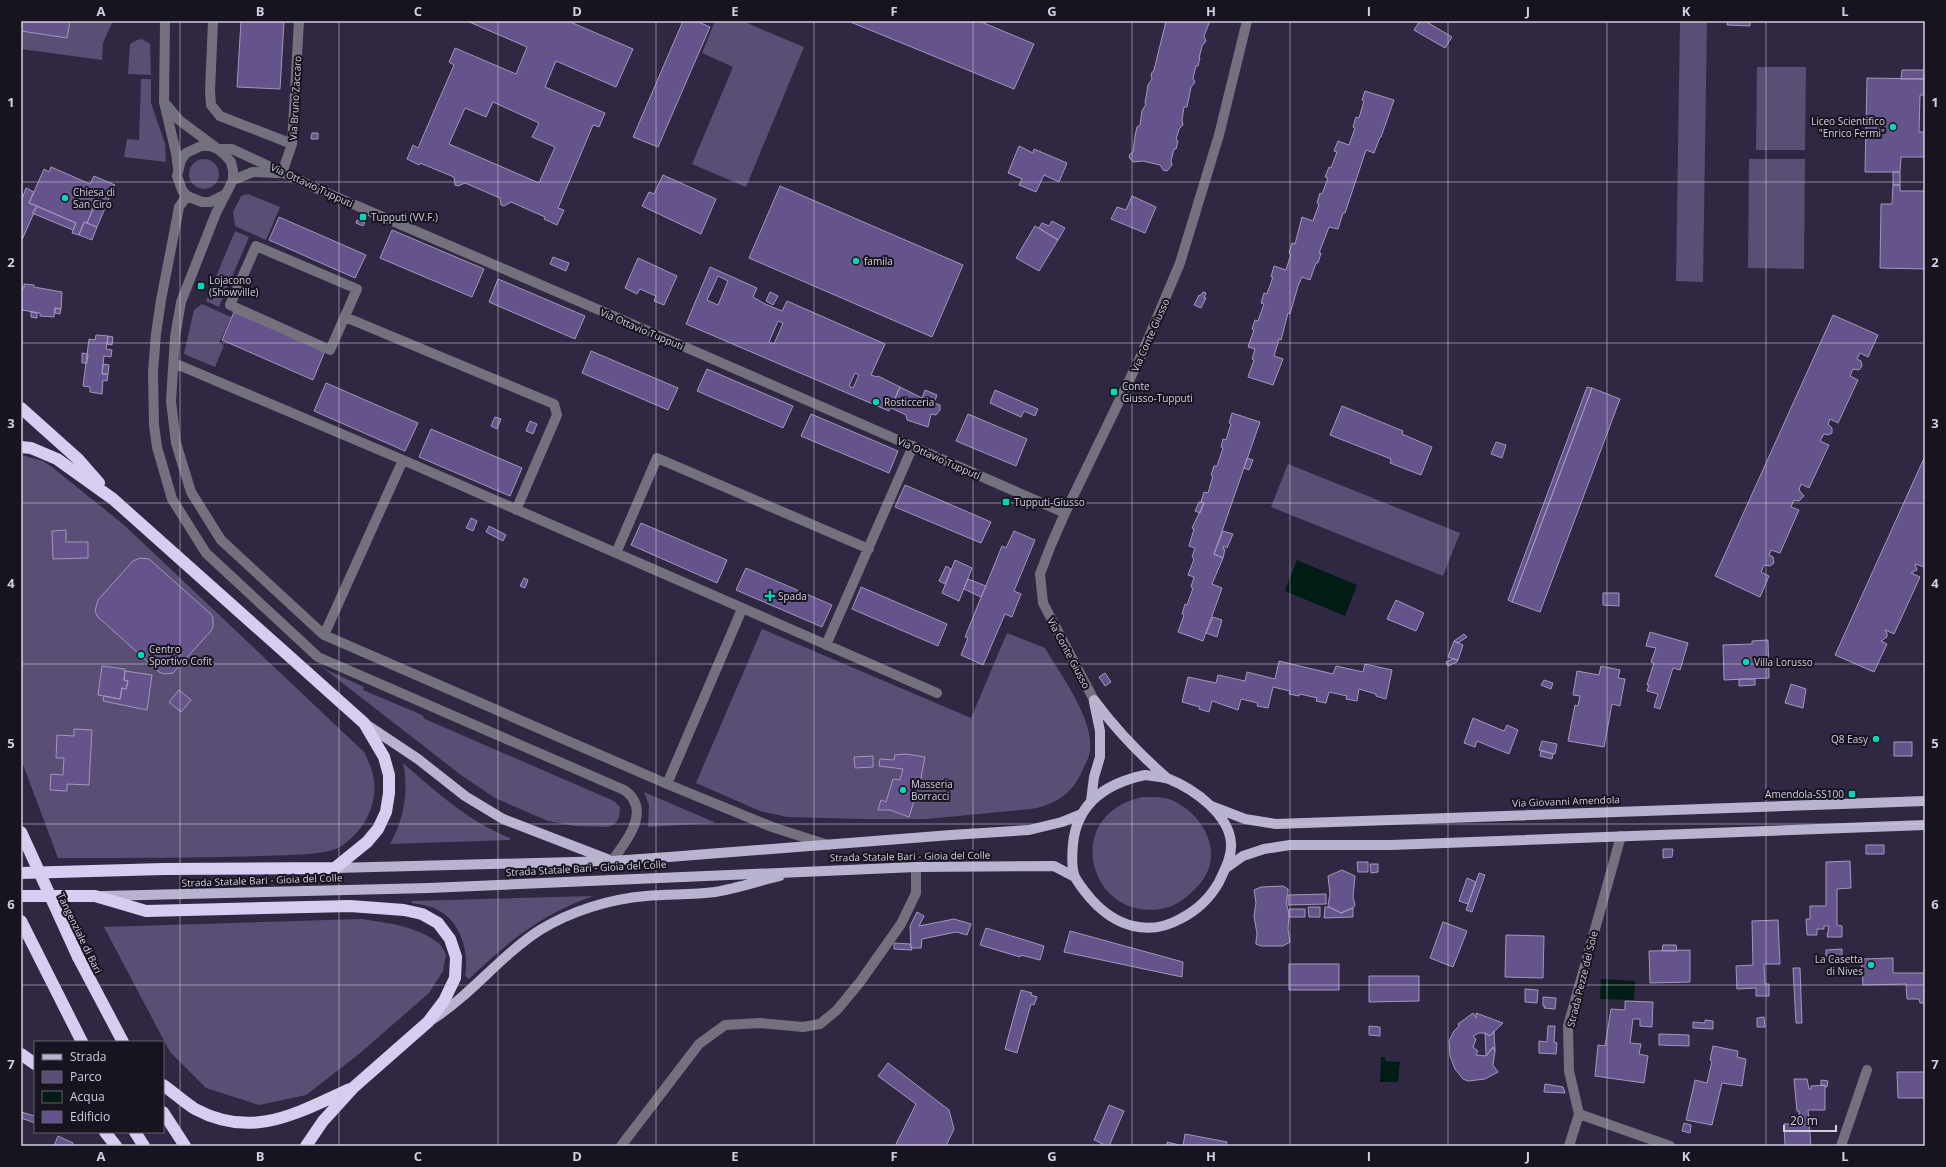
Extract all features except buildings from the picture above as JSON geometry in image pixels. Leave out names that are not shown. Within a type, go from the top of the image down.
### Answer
[{"type":"highway","points":[[21,408],[78,459],[113,499],[364,723],[384,757],[388,774],[389,793],[386,812],[378,829],[367,842],[335,868],[164,869],[21,873]]},
{"type":"highway","points":[[21,447],[31,448],[56,460],[113,499]]},
{"type":"highway","name":"Tangenziale di Bari","points":[[21,832],[78,957],[121,1041]]},
{"type":"highway","points":[[21,896],[95,896],[146,911],[350,906],[404,910],[422,914],[438,923],[450,939],[456,957],[455,978],[444,1001],[425,1024],[357,1084],[323,1121],[306,1146]]},
{"type":"highway","points":[[23,926],[81,1041]]},
{"type":"highway","points":[[21,1054],[34,1063]]},
{"type":"highway","points":[[164,1085],[195,1108],[223,1120],[246,1123],[269,1122],[290,1116],[357,1084]]},
{"type":"highway","points":[[164,1114],[185,1146]]},
{"type":"highway","points":[[106,1133],[116,1146]]},
{"type":"highway","points":[[136,1133],[144,1146]]},
{"type":"main road","points":[[1094,700],[1120,734],[1140,755],[1168,779]]},
{"type":"main road","points":[[1091,802],[1094,777],[1100,757],[1100,731],[1094,700]]},
{"type":"main road","points":[[364,723],[418,759],[465,796],[503,819],[612,861]]},
{"type":"main road","name":"Via Giovanni Amendola","points":[[1145,775],[1168,779],[1200,797],[1211,806],[1224,822],[1231,844],[1226,868],[1215,889],[1190,914],[1174,923],[1157,928],[1139,928],[1122,924],[1108,916],[1085,892],[1075,877],[1072,856],[1074,834],[1082,814],[1091,802],[1106,789],[1125,779],[1145,775]]},
{"type":"main road","name":"Via Giovanni Amendola","points":[[1211,806],[1245,819],[1276,824],[1925,801]]},
{"type":"main road","name":"Strada Statale Bari - Gioia del Colle","points":[[335,868],[612,861],[1029,830],[1062,822],[1082,814]]},
{"type":"main road","name":"Via Giovanni Amendola","points":[[1226,868],[1243,856],[1264,849],[1290,845],[1391,844],[1925,825]]},
{"type":"main road","name":"Strada Statale Bari - Gioia del Colle","points":[[95,896],[429,888],[916,867],[1054,866],[1075,877]]},
{"type":"main road","points":[[425,1024],[451,1007],[510,954],[540,930],[568,916],[605,902],[644,896],[715,892],[802,871]]},
{"type":"street","points":[[165,21],[164,102],[176,152],[179,183],[187,196],[202,202],[218,199],[224,195]]},
{"type":"street","points":[[212,21],[211,105],[220,116],[292,144]]},
{"type":"street","name":"Via Bruno Zaccaro","points":[[282,173],[292,144],[299,21]]},
{"type":"street","name":"Via Conte Giusso","points":[[1094,700],[1043,603],[1040,574],[1065,513],[1161,312],[1180,263],[1218,135],[1247,21]]},
{"type":"street","points":[[164,102],[179,120],[225,154],[230,162],[233,180]]},
{"type":"street","points":[[178,168],[181,160],[193,149],[210,146],[218,149]]},
{"type":"street","name":"Via Ottavio Tupputi","points":[[218,149],[232,149],[260,161],[282,173],[1065,513]]},
{"type":"street","points":[[282,173],[252,172],[233,180],[224,195],[181,302],[175,337],[171,402],[176,442],[191,492],[221,540],[324,636],[667,784],[772,827],[830,845]]},
{"type":"street","points":[[187,196],[179,208],[161,300],[153,372],[152,403],[157,447],[172,499],[189,528],[206,553],[318,657],[624,790],[634,799],[637,815],[631,833],[612,861]]},
{"type":"street","points":[[256,246],[357,289],[345,316],[330,350],[230,305],[256,246]]},
{"type":"street","points":[[345,316],[554,404],[557,415],[516,510]]},
{"type":"street","points":[[174,364],[403,460],[937,693]]},
{"type":"street","points":[[826,645],[913,446]]},
{"type":"street","points":[[616,553],[657,458],[869,549]]},
{"type":"street","points":[[324,636],[403,460]]},
{"type":"street","points":[[667,784],[742,609]]},
{"type":"street","name":"Strada Pezze del Sole","points":[[1579,1114],[1569,1071],[1568,1026],[1621,836]]},
{"type":"street","points":[[621,1146],[699,1044],[725,1025],[760,1023],[803,1027],[820,1024],[837,1010],[860,982],[901,924],[916,893],[916,867]]},
{"type":"street","points":[[1840,1146],[1867,1070]]},
{"type":"street","points":[[1569,1146],[1579,1114],[1670,1146]]},
{"type":"green space","points":[[21,21],[113,21],[103,43],[102,60],[21,49]]},
{"type":"green space","points":[[715,21],[742,21],[804,47],[746,187],[692,164],[733,67],[702,53]]},
{"type":"green space","points":[[1680,21],[1707,21],[1703,282],[1676,281]]},
{"type":"green space","points":[[142,39],[150,44],[151,75],[128,74],[130,44]]},
{"type":"green space","points":[[1757,67],[1806,67],[1805,150],[1756,150]]},
{"type":"green space","points":[[141,79],[151,79],[151,103],[165,144],[166,162],[124,157],[127,139],[139,140]]},
{"type":"green space","points":[[204,159],[210,160],[218,168],[218,180],[210,188],[204,189],[198,188],[190,180],[189,174],[190,168],[198,160]]},
{"type":"green space","points":[[1749,159],[1805,159],[1804,269],[1748,268]]},
{"type":"green space","points":[[248,194],[280,207],[266,240],[235,226],[233,212],[241,196]]},
{"type":"green space","points":[[235,231],[249,237],[219,307],[206,301]]},
{"type":"green space","points":[[202,304],[231,317],[219,343],[224,345],[215,367],[184,354],[194,310]]},
{"type":"green space","name":"Centro Sportivo Cofit","points":[[21,455],[43,461],[52,467],[124,525],[364,752],[372,771],[374,793],[368,815],[363,824],[349,841],[333,850],[302,854],[211,857],[58,858],[21,759]]},
{"type":"green space","points":[[1288,464],[1460,533],[1443,576],[1271,507]]},
{"type":"green space","points":[[762,629],[971,718],[1007,633],[1045,648],[1082,711],[1090,738],[1090,751],[1088,759],[1078,779],[1068,792],[1047,805],[1031,809],[926,819],[787,817],[760,811],[696,783]]},
{"type":"green space","points":[[318,664],[327,670],[364,687],[363,690],[422,715],[425,719],[614,801],[620,807],[618,820],[613,825],[606,827],[575,826],[548,821],[495,798],[461,775]]},
{"type":"green space","points":[[403,763],[453,805],[480,823],[510,838],[510,840],[390,844],[399,825],[404,805],[405,773]]},
{"type":"green space","points":[[644,792],[714,823],[648,827],[649,805]]},
{"type":"green space","points":[[1142,797],[1157,797],[1172,800],[1185,808],[1195,817],[1209,840],[1211,853],[1210,866],[1204,878],[1188,895],[1169,907],[1142,909],[1121,902],[1104,887],[1095,868],[1093,846],[1099,826],[1115,808]]},
{"type":"green space","points":[[593,896],[574,903],[526,930],[469,979],[465,976],[466,956],[464,945],[455,926],[449,918],[441,911],[429,906],[412,903],[412,901]]},
{"type":"green space","points":[[362,919],[411,929],[420,932],[440,944],[446,955],[443,971],[429,993],[359,1054],[306,1095],[259,1105],[206,1088],[170,1052],[104,927]]},
{"type":"water","points":[[1297,560],[1357,585],[1345,616],[1285,591]]},
{"type":"water","points":[[1601,979],[1635,981],[1634,1000],[1600,999]]},
{"type":"water","points":[[1381,1057],[1385,1057],[1385,1061],[1400,1062],[1398,1082],[1380,1082]]},
{"type":"place","name":"Liceo Scientifico \"Enrico Fermi\"","points":[[1893,127]]},
{"type":"place","name":"Chiesa di San Ciro","points":[[65,198]]},
{"type":"place","name":"Tupputi (VV.F.)","points":[[363,217]]},
{"type":"place","name":"famila","points":[[856,261]]},
{"type":"place","name":"Lojacono (Showville)","points":[[201,286]]},
{"type":"place","name":"Conte Giusso-Tupputi","points":[[1114,392]]},
{"type":"place","name":"Rosticceria","points":[[876,402]]},
{"type":"place","name":"Tupputi-Giusso","points":[[1006,502]]},
{"type":"place","name":"Spada","points":[[770,596]]},
{"type":"place","name":"Centro Sportivo Cofit","points":[[141,655]]},
{"type":"place","name":"Villa Lorusso","points":[[1746,662]]},
{"type":"place","name":"Q8 Easy","points":[[1876,739]]},
{"type":"place","name":"Masseria Borracci","points":[[903,790]]},
{"type":"place","name":"Amendola-SS100","points":[[1852,794]]},
{"type":"place","name":"La Casetta di Nives","points":[[1871,965]]}]
